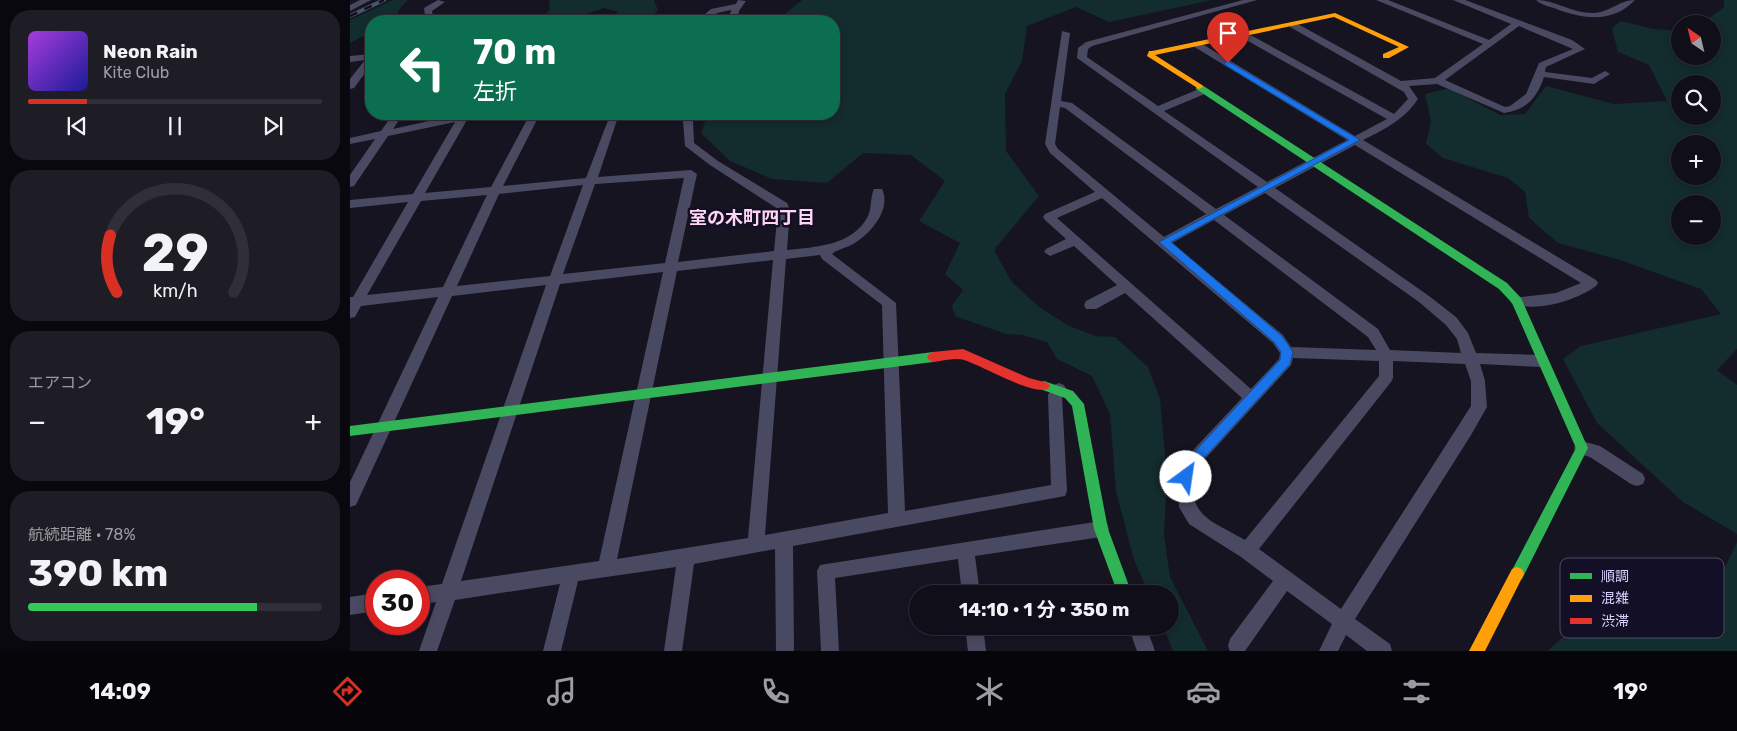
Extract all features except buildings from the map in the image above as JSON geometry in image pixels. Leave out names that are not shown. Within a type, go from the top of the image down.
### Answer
[{"type":"street","points":[[350,8],[367,0]]},
{"type":"street","points":[[1081,53],[1089,44],[1099,40],[1253,0]]},
{"type":"street","points":[[1380,0],[1489,43]]},
{"type":"street","points":[[1438,80],[1504,110],[1514,110],[1529,97],[1538,85],[1542,65],[1580,49],[1569,42],[1457,0]]},
{"type":"street","points":[[1540,0],[1590,18],[1631,0]]},
{"type":"street","points":[[429,15],[427,10],[440,2]]},
{"type":"street","points":[[709,15],[714,11],[740,3]]},
{"type":"street","points":[[735,15],[740,3]]},
{"type":"street","points":[[1386,56],[1405,46],[1335,16],[1152,53],[1151,56],[1312,163],[1503,286],[1517,301],[1582,448],[1576,463],[1477,651]]},
{"type":"street","points":[[1399,84],[1438,80],[1518,23]]},
{"type":"street","points":[[1164,242],[1395,119],[1405,111],[1413,99],[1408,90],[1399,84],[1293,25]]},
{"type":"street","points":[[1066,33],[1050,144],[1054,151],[1278,339],[1287,352],[1286,361],[1188,467],[1186,477],[1187,507],[1196,519],[1247,551],[1382,651]]},
{"type":"street","points":[[1242,34],[1395,119]]},
{"type":"street","points":[[1196,44],[1591,283],[1581,291],[1531,302],[1517,301]]},
{"type":"street","points":[[1063,52],[1081,53]]},
{"type":"street","points":[[1081,53],[1086,62],[1424,299],[1451,321],[1463,337],[1478,381],[1479,407],[1342,623],[1328,651]]},
{"type":"street","points":[[350,59],[365,58]]},
{"type":"street","points":[[350,86],[365,66]]},
{"type":"street","points":[[1540,74],[1594,81],[1605,74]]},
{"type":"street","points":[[1156,111],[1202,91]]},
{"type":"street","points":[[1057,103],[1068,105],[1373,334],[1386,355],[1386,378],[1247,551]]},
{"type":"street","points":[[350,184],[394,120]]},
{"type":"street","points":[[350,141],[443,120]]},
{"type":"street","points":[[350,313],[354,301],[461,120]]},
{"type":"street","points":[[350,500],[495,190],[532,120]]},
{"type":"street","points":[[428,651],[555,279],[592,181],[611,120]]},
{"type":"street","points":[[689,120],[689,144],[714,164],[783,206],[781,254],[756,542]]},
{"type":"street","points":[[350,204],[592,181],[692,174],[670,266],[606,568]]},
{"type":"street","points":[[354,301],[826,250],[837,247],[864,231],[874,215],[878,192]]},
{"type":"street","points":[[1102,193],[1049,217],[1252,398]]},
{"type":"street","points":[[1050,252],[1075,240]]},
{"type":"street","points":[[826,250],[826,256],[889,303],[897,519]]},
{"type":"street","points":[[1091,305],[1127,286]]},
{"type":"street","points":[[1287,352],[1542,361]]},
{"type":"street","points":[[350,431],[642,395],[891,361],[963,354],[1027,382],[1059,389],[1069,394],[1078,404],[1101,529],[1122,585]]},
{"type":"street","points":[[430,594],[686,556],[756,542],[1059,491],[1055,395],[1059,389]]},
{"type":"street","points":[[1582,448],[1594,451],[1637,479]]},
{"type":"street","points":[[830,651],[826,571],[1101,529]]},
{"type":"street","points":[[784,538],[785,651]]},
{"type":"street","points":[[966,550],[970,585]]},
{"type":"street","points":[[673,651],[686,556]]},
{"type":"street","points":[[552,651],[571,574]]},
{"type":"street","points":[[1237,646],[1285,580]]},
{"type":"street","points":[[350,606],[365,604]]},
{"type":"street","points":[[975,635],[977,651]]},
{"type":"street","points":[[1140,635],[1146,651]]},
{"type":"green space","points":[[393,0],[408,0],[402,5],[396,15],[365,15],[365,35],[350,43],[350,20]]},
{"type":"green space","points":[[549,0],[654,0],[658,10],[653,15],[613,15],[619,12],[604,8],[584,15],[546,15],[550,9]]},
{"type":"green space","points":[[802,0],[1212,0],[1109,22],[1076,7],[1027,26],[1022,61],[1005,94],[1006,151],[1039,196],[994,250],[1011,281],[1039,307],[1069,326],[1096,336],[1115,337],[1148,367],[1160,399],[1167,477],[1164,535],[1170,577],[1174,585],[1145,585],[1134,560],[1116,491],[1110,414],[1092,376],[1057,359],[1047,342],[1022,335],[1006,334],[955,316],[952,306],[963,290],[945,274],[960,243],[919,221],[945,181],[911,155],[863,153],[827,183],[772,179],[730,161],[701,133],[706,120],[840,120],[840,15],[783,15]]},
{"type":"green space","points":[[1724,0],[1737,0],[1737,349],[1717,370],[1737,385],[1737,534],[1683,502],[1597,423],[1563,359],[1581,346],[1721,314],[1701,289],[1620,260],[1558,243],[1529,218],[1525,192],[1508,178],[1443,158],[1426,144],[1431,121],[1425,94],[1449,88],[1500,115],[1525,114],[1546,86],[1614,104],[1667,101],[1649,65],[1618,52],[1612,28],[1621,21],[1653,29],[1671,30],[1671,65],[1721,65],[1721,15],[1713,15],[1724,7]]},
{"type":"green space","points":[[1737,542],[1737,651],[1547,651],[1562,638],[1724,638],[1724,569]]},
{"type":"green space","points":[[1179,595],[1208,651],[1173,651],[1167,635],[1179,635]]},
{"type":"railway","points":[[350,16],[384,0]]},
{"type":"traffic: fast","points":[[1199,87],[1503,286],[1517,301],[1582,448],[1517,574]]},
{"type":"traffic: fast","points":[[350,431],[933,357]]},
{"type":"traffic: fast","points":[[1044,386],[1069,394],[1078,404],[1101,529],[1122,585]]},
{"type":"traffic: slow","points":[[1199,87],[1151,56],[1152,53],[1335,15],[1405,47],[1386,56]]},
{"type":"traffic: slow","points":[[1477,651],[1517,574]]},
{"type":"traffic: jam","points":[[933,357],[963,354],[1027,382],[1044,386]]},
{"type":"district","name":"室の木町四丁目","points":[[752,218]]},
{"type":"route","points":[[1186,477],[1188,467],[1286,361],[1287,352],[1278,339],[1164,242],[1356,140],[1228,63]]}]
